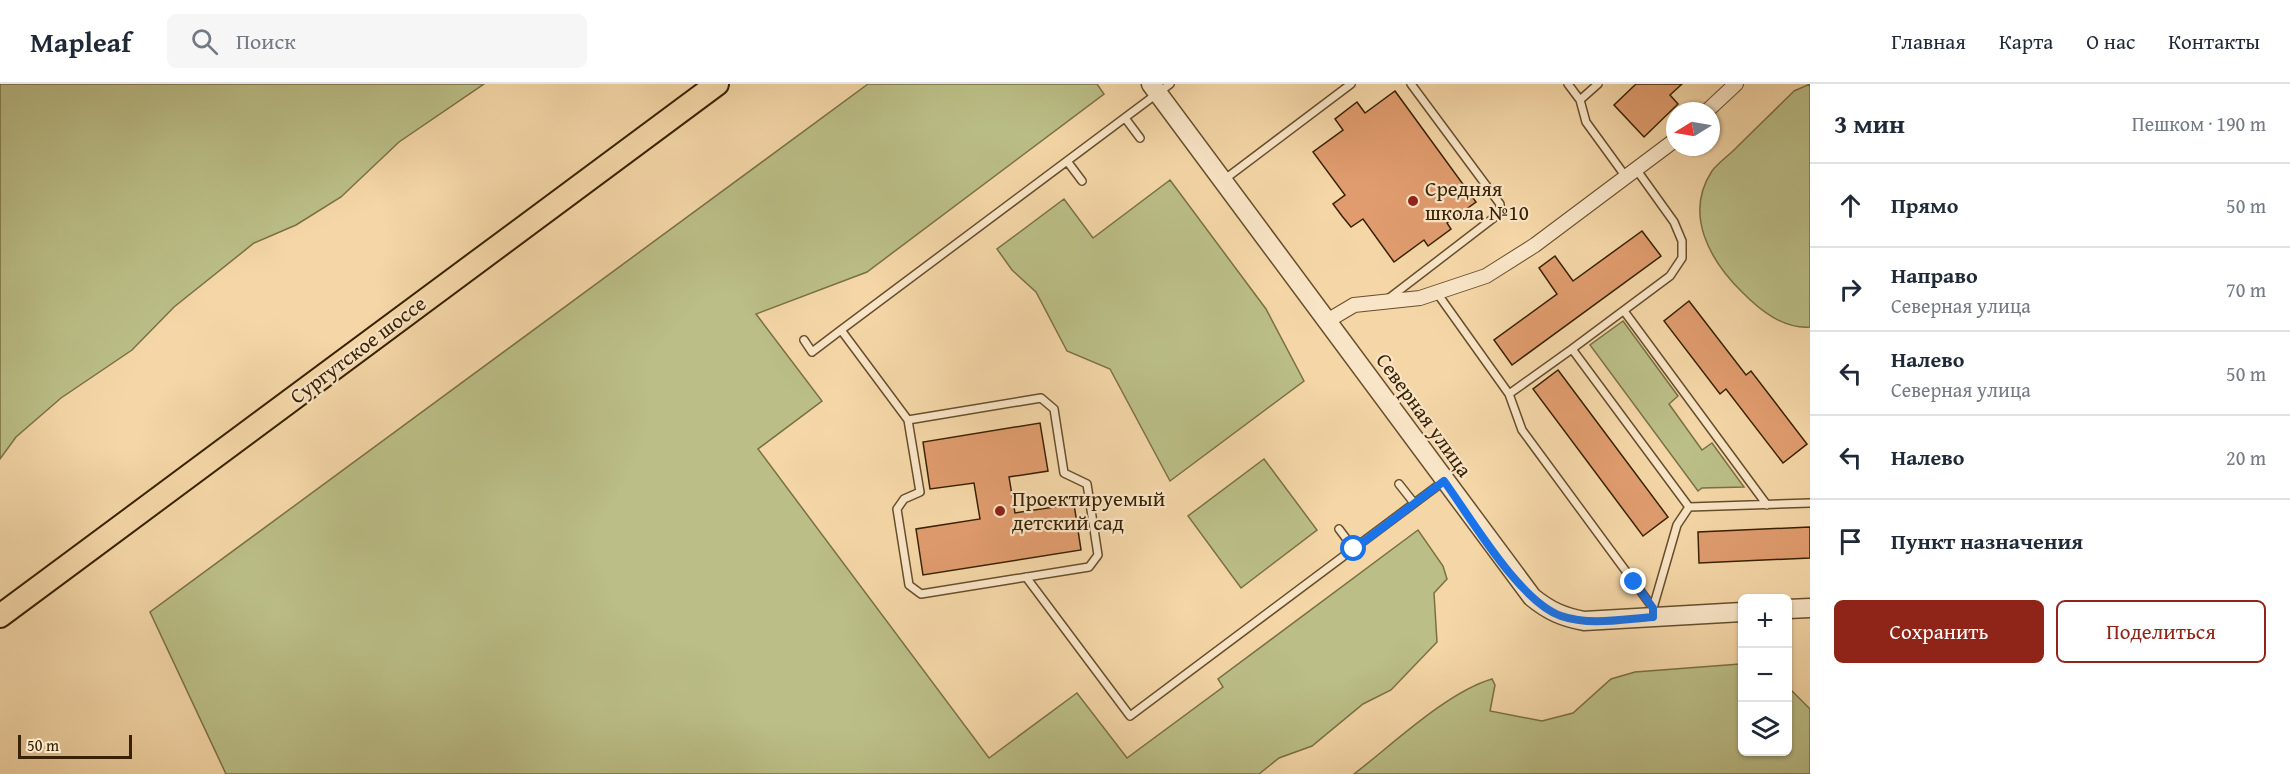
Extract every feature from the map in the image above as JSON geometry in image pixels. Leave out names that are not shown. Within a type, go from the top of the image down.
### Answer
[{"type":"main road","name":"Сургутское шоссе","points":[[0,616],[717,84]]},
{"type":"street","points":[[1717,102],[1736,84]]},
{"type":"street","name":"Северная улица","points":[[1160,87],[1223,181],[1518,582],[1546,609],[1563,617],[1584,621],[1653,612],[1738,612]]},
{"type":"street","points":[[1327,321],[1352,306],[1437,293],[1486,276],[1506,264],[1666,147]]},
{"type":"street","points":[[1792,609],[1810,608]]},
{"type":"lane","points":[[1223,181],[1351,84]]},
{"type":"lane","points":[[1384,302],[1500,213],[1500,204],[1411,84]]},
{"type":"lane","points":[[1509,394],[1670,276],[1682,258],[1682,241],[1674,222],[1586,122],[1580,100],[1568,84]]},
{"type":"lane","points":[[1580,100],[1598,84]]},
{"type":"lane","points":[[804,340],[812,352],[1125,118],[1160,87]]},
{"type":"lane","points":[[1125,118],[1140,138]]},
{"type":"lane","points":[[1067,161],[1082,181]]},
{"type":"lane","points":[[1437,293],[1509,394],[1522,430],[1653,612]]},
{"type":"lane","points":[[1624,311],[1767,505]]},
{"type":"lane","points":[[841,330],[908,420],[920,492],[904,499],[897,509],[909,585],[921,594],[1089,567],[1098,555],[1087,484],[1064,473],[1054,409],[1041,398],[908,420]]},
{"type":"lane","points":[[1572,349],[1689,507]]},
{"type":"lane","points":[[1026,577],[1130,716],[1444,481]]},
{"type":"lane","points":[[1400,483],[1414,503]]},
{"type":"lane","points":[[1689,507],[1810,502]]},
{"type":"lane","points":[[1653,612],[1677,525],[1689,507]]},
{"type":"lane","points":[[1339,529],[1354,549]]},
{"type":"green space","points":[[0,84],[484,84],[399,142],[341,197],[296,225],[254,243],[174,307],[132,350],[61,398],[16,437],[0,459]]},
{"type":"green space","points":[[868,84],[1097,84],[1104,94],[867,272],[756,314],[822,401],[758,449],[989,758],[1077,693],[1127,758],[1223,687],[1218,679],[1418,530],[1443,566],[1447,579],[1434,593],[1437,642],[1391,690],[1363,704],[1312,746],[1279,758],[1259,774],[226,774],[150,612]]},
{"type":"green space","points":[[1810,84],[1810,327],[1800,327],[1781,322],[1765,312],[1731,281],[1711,252],[1701,221],[1700,204],[1704,188],[1714,168],[1794,91]]},
{"type":"green space","points":[[1170,180],[1266,309],[1304,381],[1170,481],[1110,369],[1067,351],[1036,292],[1012,270],[997,249],[1064,199],[1093,238]]},
{"type":"green space","points":[[1623,321],[1678,396],[1669,404],[1702,450],[1712,443],[1744,487],[1702,488],[1698,491],[1590,345]]},
{"type":"green space","points":[[1264,459],[1317,530],[1241,588],[1188,516]]},
{"type":"green space","points":[[1738,664],[1738,756],[1792,756],[1792,691],[1810,709],[1810,774],[1354,774],[1439,707],[1457,695],[1492,679],[1495,685],[1490,711],[1542,721],[1573,713],[1611,679],[1635,672]]},
{"type":"building","points":[[1636,84],[1682,84],[1670,95],[1676,102],[1666,102],[1666,116],[1644,137],[1614,105]]},
{"type":"building","points":[[1395,91],[1476,202],[1447,223],[1451,229],[1428,246],[1424,240],[1394,262],[1363,219],[1351,227],[1333,204],[1345,195],[1313,152],[1343,130],[1335,119],[1357,102],[1365,113]]},
{"type":"building","points":[[1642,231],[1661,256],[1512,365],[1494,340],[1557,294],[1539,268],[1555,256],[1573,281]]},
{"type":"building","points":[[1689,301],[1746,375],[1751,371],[1807,444],[1783,463],[1726,389],[1720,394],[1664,321]]},
{"type":"building","points":[[1558,370],[1668,517],[1643,536],[1533,389]]},
{"type":"building","points":[[1040,423],[1048,471],[1009,477],[1015,513],[1074,504],[1081,550],[923,575],[916,529],[980,519],[974,483],[930,489],[923,442]]},
{"type":"building","points":[[1810,527],[1810,558],[1699,563],[1698,532]]},
{"type":"place","name":"Средняя школа №10","points":[[1413,201]]},
{"type":"place","name":"Проектируемый детский сад","points":[[1000,511]]},
{"type":"route","points":[[1354,549],[1444,481],[1518,582],[1546,609],[1563,617],[1584,621],[1653,617],[1653,608],[1634,582]]}]
